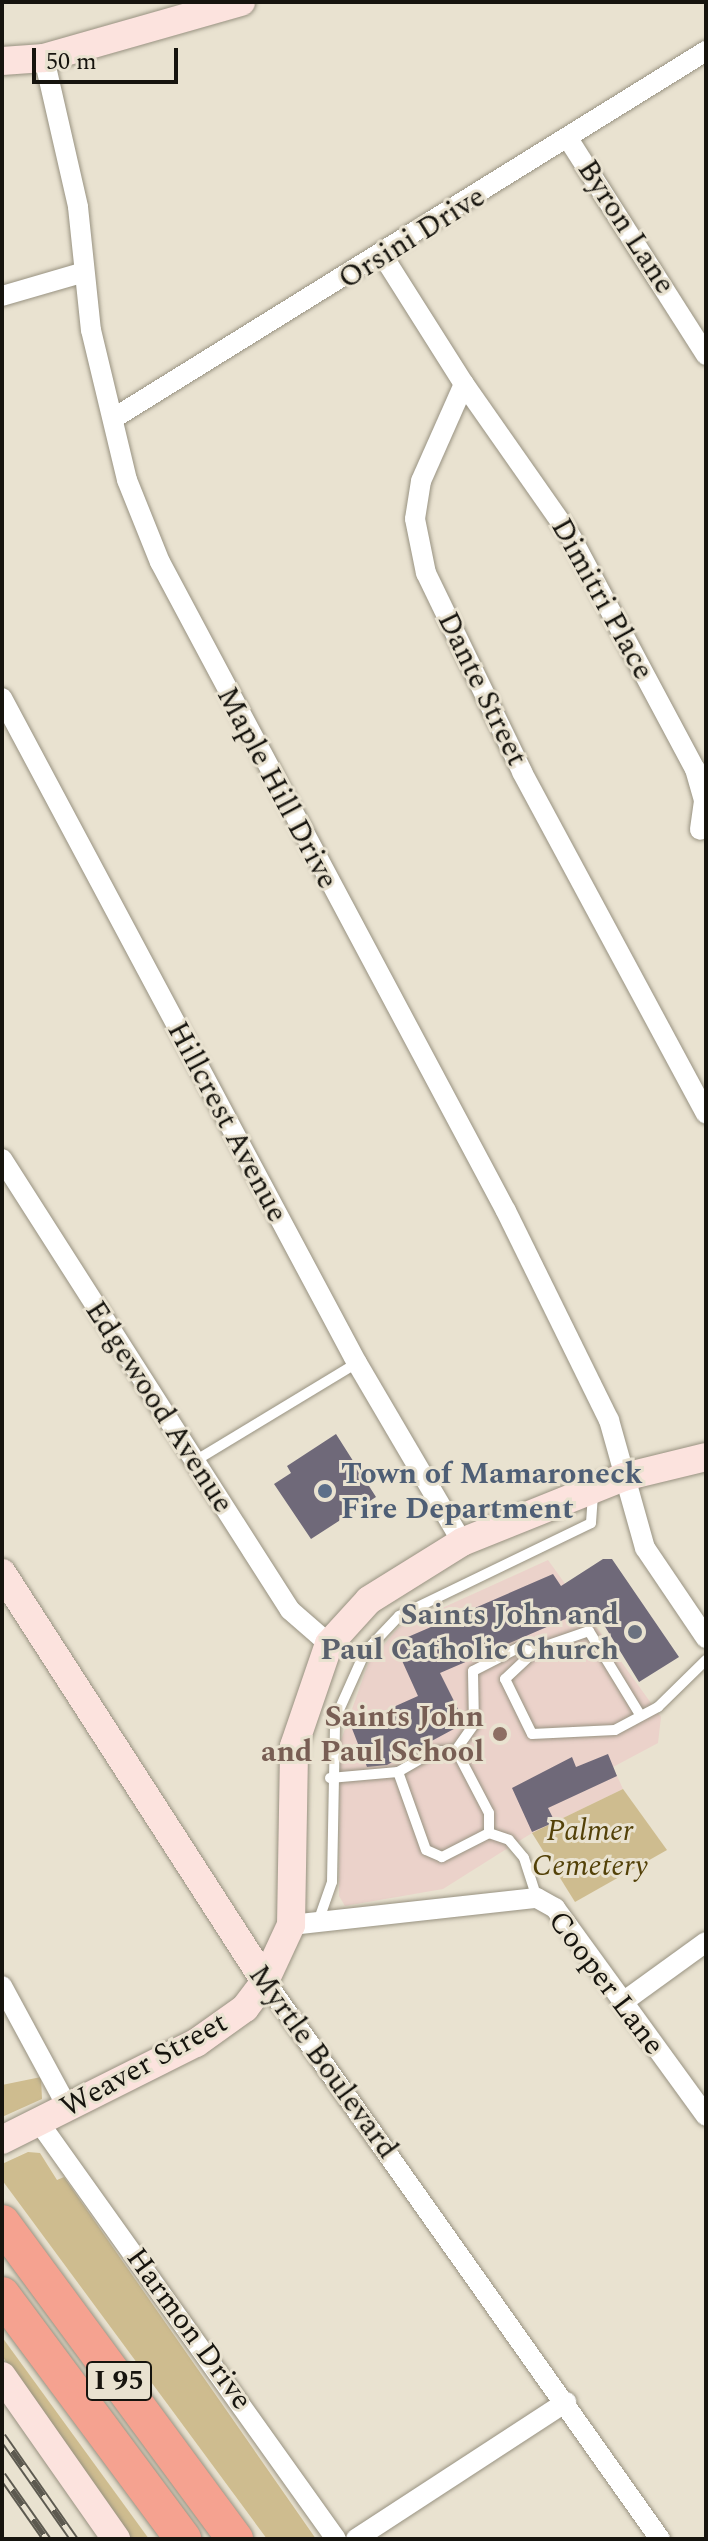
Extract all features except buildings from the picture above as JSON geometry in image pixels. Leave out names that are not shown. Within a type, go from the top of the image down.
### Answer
[{"type":"highway","name":"I 95","points":[[2,2223],[235,2539]]},
{"type":"highway","name":"I 95","points":[[2,2295],[183,2539]]},
{"type":"main road","points":[[2,61],[44,58],[241,2]]},
{"type":"main road","name":"Weaver Street","points":[[2,2140],[196,2043],[245,2008],[265,1981],[304,1924],[294,1746],[329,1644],[395,1577],[462,1542],[624,1477],[706,1457]]},
{"type":"main road","name":"Myrtle Boulevard","points":[[2,1573],[265,1981]]},
{"type":"main road","points":[[2,2376],[116,2539]]},
{"type":"street","name":"Orsini Drive","points":[[114,418],[383,256],[706,51]]},
{"type":"street","name":"Maple Hill Drive","points":[[44,58],[78,207],[81,273],[127,480],[160,562],[506,1211],[609,1420],[645,1548],[706,1638]]},
{"type":"street","name":"Byron Lane","points":[[569,140],[706,355]]},
{"type":"street","points":[[383,256],[464,384]]},
{"type":"street","points":[[2,296],[81,273]]},
{"type":"street","name":"Dimitri Place","points":[[464,384],[571,537],[695,769],[704,801],[700,830]]},
{"type":"street","name":"Dante Street","points":[[464,384],[421,481],[415,519],[426,573],[522,772],[706,1114]]},
{"type":"street","name":"Hillcrest Avenue","points":[[2,698],[357,1363],[462,1542]]},
{"type":"street","name":"Edgewood Avenue","points":[[2,1159],[290,1610],[329,1644]]},
{"type":"street","name":"Cooper Lane","points":[[304,1924],[537,1898],[555,1908],[706,2116]]},
{"type":"street","points":[[623,2002],[706,1942]]},
{"type":"street","name":"Myrtle Boulevard","points":[[265,1981],[566,2402],[660,2539]]},
{"type":"street","points":[[2,1986],[68,2108]]},
{"type":"street","name":"Harmon Drive","points":[[38,2121],[336,2539]]},
{"type":"street","points":[[356,2539],[566,2402]]},
{"type":"lane","points":[[194,1462],[357,1363]]},
{"type":"lane","points":[[304,1924],[332,1882],[330,1778],[345,1688],[379,1634],[399,1616],[591,1523],[593,1490]]},
{"type":"lane","points":[[639,1713],[589,1631],[534,1652],[505,1679],[525,1731],[615,1730],[639,1713],[658,1707],[706,1660]]},
{"type":"lane","points":[[456,1750],[474,1724],[473,1671],[518,1648],[534,1652]]},
{"type":"lane","points":[[330,1778],[398,1772],[432,1752],[456,1750]]},
{"type":"lane","points":[[456,1750],[489,1813],[489,1833]]},
{"type":"lane","points":[[398,1772],[426,1850],[442,1857],[489,1833],[509,1840],[524,1858],[537,1898]]},
{"type":"shaded area","name":"Saints John and Paul School","points":[[548,1560],[661,1717],[658,1743],[613,1767],[623,1789],[532,1833],[443,1889],[345,1906],[339,1896],[340,1743],[368,1664],[398,1628]]},
{"type":"green space","name":"Palmer Cemetery","points":[[623,1789],[667,1850],[575,1902],[532,1833]]},
{"type":"green space","points":[[41,2077],[42,2099],[2,2117],[2,2085]]},
{"type":"green space","points":[[28,2152],[40,2153],[57,2180],[64,2177],[316,2539],[267,2539],[2,2180],[2,2164]]},
{"type":"green space","points":[[2,2337],[149,2539],[131,2539],[2,2356]]},
{"type":"railway","points":[[2,2436],[74,2539]]},
{"type":"railway","points":[[2,2475],[47,2539]]},
{"type":"place","name":"Town of Mamaroneck Fire Department","points":[[325,1491]]},
{"type":"place","name":"Saints John and Paul Catholic Church","points":[[635,1632]]},
{"type":"place","name":"Saints John and Paul School","points":[[500,1734]]}]
